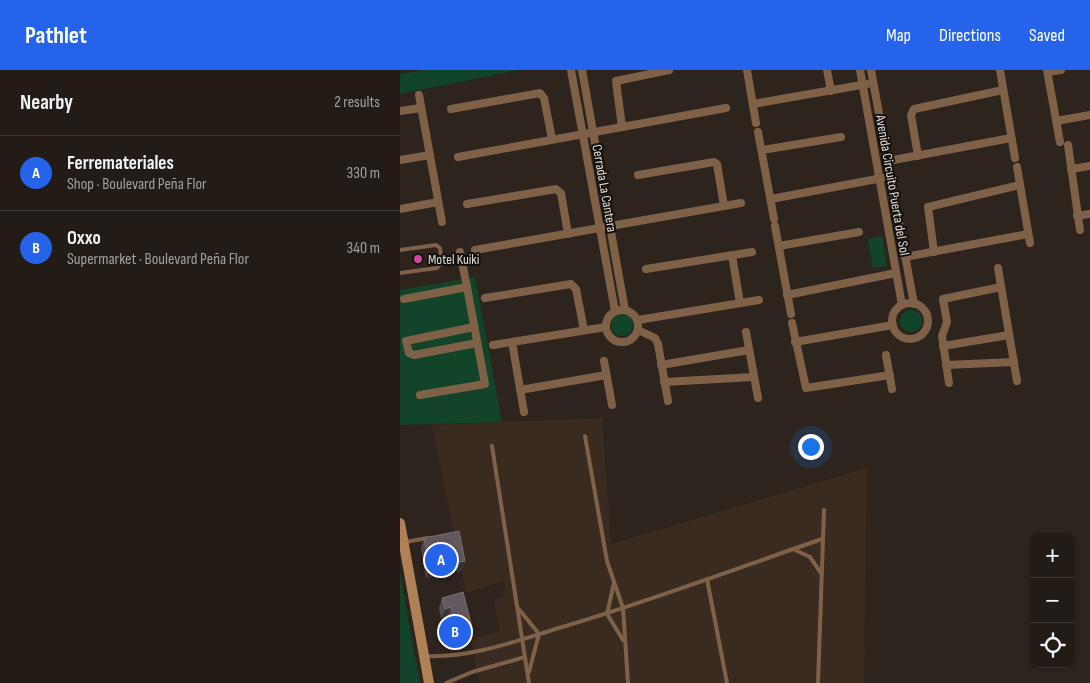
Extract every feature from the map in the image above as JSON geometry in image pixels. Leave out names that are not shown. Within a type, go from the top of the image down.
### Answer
[{"type":"main road","points":[[400,523],[429,683]]},
{"type":"street","name":"Cerrada La Cantera","points":[[571,70],[614,311]]},
{"type":"street","name":"Cerrada La Cantera","points":[[582,70],[625,310]]},
{"type":"street","points":[[622,127],[616,81],[669,70]]},
{"type":"street","points":[[747,70],[756,123]]},
{"type":"street","points":[[827,70],[831,91]]},
{"type":"street","name":"Avenida Circuito Puerta del Sol","points":[[860,70],[902,305]]},
{"type":"street","name":"Avenida Circuito Puerta del Sol","points":[[871,70],[914,304]]},
{"type":"street","points":[[1000,70],[1015,158]]},
{"type":"street","points":[[1060,142],[1048,71],[1061,70]]},
{"type":"street","points":[[753,104],[874,83]]},
{"type":"street","points":[[918,156],[911,115],[914,109],[1003,90]]},
{"type":"street","points":[[451,109],[540,94],[544,98],[552,139]]},
{"type":"street","points":[[419,95],[442,222]]},
{"type":"street","points":[[400,111],[421,108]]},
{"type":"street","points":[[458,157],[726,108]]},
{"type":"street","points":[[1056,121],[1090,115]]},
{"type":"street","points":[[758,132],[791,314]]},
{"type":"street","points":[[762,150],[841,137]]},
{"type":"street","points":[[888,161],[1011,138]]},
{"type":"street","points":[[1068,145],[1080,230]]},
{"type":"street","points":[[400,160],[430,155]]},
{"type":"street","points":[[638,174],[714,162],[717,164],[724,206]]},
{"type":"street","points":[[1071,169],[1090,166]]},
{"type":"street","points":[[1017,167],[1030,244]]},
{"type":"street","points":[[771,199],[890,176]]},
{"type":"street","points":[[934,252],[928,207],[1020,186]]},
{"type":"street","points":[[467,204],[556,188],[561,193],[568,234]]},
{"type":"street","points":[[400,209],[438,202]]},
{"type":"street","points":[[475,250],[741,204]]},
{"type":"street","points":[[1078,216],[1090,214]]},
{"type":"street","points":[[779,246],[859,232]]},
{"type":"street","points":[[905,257],[1028,234]]},
{"type":"street","points":[[420,395],[484,384],[460,252]]},
{"type":"street","points":[[646,269],[752,252]]},
{"type":"street","points":[[732,255],[740,303]]},
{"type":"street","points":[[998,268],[1017,381]]},
{"type":"street","points":[[787,295],[896,273]]},
{"type":"street","points":[[485,298],[572,284],[576,289],[584,330]]},
{"type":"street","points":[[404,299],[467,287]]},
{"type":"street","points":[[949,383],[942,336],[947,322],[943,299],[1001,287]]},
{"type":"street","points":[[638,320],[760,300]]},
{"type":"street","points":[[914,304],[924,309],[927,314],[926,329],[921,336],[910,339],[899,335],[893,325],[894,314],[902,305],[914,304]]},
{"type":"street","points":[[625,310],[633,313],[638,320],[638,330],[635,337],[621,342],[614,340],[608,334],[606,327],[608,318],[614,311],[625,310]]},
{"type":"street","points":[[792,323],[804,385],[808,389],[890,375]]},
{"type":"street","points":[[796,342],[893,325]]},
{"type":"street","points":[[410,353],[403,342],[474,327]]},
{"type":"street","points":[[493,345],[606,327]]},
{"type":"street","points":[[926,329],[942,336]]},
{"type":"street","points":[[638,330],[655,338],[668,401]]},
{"type":"street","points":[[746,332],[758,398]]},
{"type":"street","points":[[944,346],[1009,334]]},
{"type":"street","points":[[512,342],[524,412]]},
{"type":"street","points":[[400,355],[410,353],[414,355],[477,343]]},
{"type":"street","points":[[662,365],[749,350]]},
{"type":"street","points":[[886,356],[892,389]]},
{"type":"street","points":[[604,361],[612,405]]},
{"type":"street","points":[[946,365],[1014,362]]},
{"type":"street","points":[[520,390],[606,375]]},
{"type":"street","points":[[664,382],[754,377]]},
{"type":"lane","points":[[400,250],[436,244],[440,248],[442,262],[437,268],[400,273]]},
{"type":"lane","points":[[585,436],[607,561],[623,608],[628,683]]},
{"type":"lane","points":[[492,446],[529,683]]},
{"type":"lane","points":[[818,683],[824,510]]},
{"type":"lane","points":[[404,543],[438,536]]},
{"type":"lane","points":[[424,656],[464,654],[522,639],[607,614],[822,539]]},
{"type":"lane","points":[[792,549],[810,557],[821,573]]},
{"type":"lane","points":[[707,579],[727,683]]},
{"type":"lane","points":[[614,583],[607,614],[624,642]]},
{"type":"lane","points":[[516,606],[539,634]]},
{"type":"lane","points":[[528,675],[539,634]]},
{"type":"lane","points":[[446,683],[472,672],[525,657]]},
{"type":"shaded area","points":[[602,418],[611,544],[867,468],[864,683],[479,683],[471,639],[500,631],[494,601],[506,595],[504,581],[466,593],[432,425]]},
{"type":"green space","points":[[425,70],[518,70],[400,94],[400,74]]},
{"type":"green space","points":[[882,236],[887,266],[873,268],[868,239]]},
{"type":"green space","points":[[475,277],[502,422],[400,425],[400,290]]},
{"type":"green space","points":[[911,310],[919,313],[922,321],[919,329],[911,332],[903,329],[900,321],[903,313]]},
{"type":"green space","points":[[622,314],[630,317],[633,325],[630,333],[622,336],[614,333],[611,325],[614,317]]},
{"type":"green space","points":[[400,574],[420,683],[400,683]]},
{"type":"building","points":[[459,531],[465,561],[430,568],[424,538]]},
{"type":"building","points":[[463,592],[473,631],[458,635],[451,607],[445,609],[442,598]]},
{"type":"place","name":"Motel Kuiki","points":[[418,259]]},
{"type":"place","name":"Ferremateriales","points":[[441,560]]},
{"type":"place","name":"Oxxo","points":[[455,632]]}]
